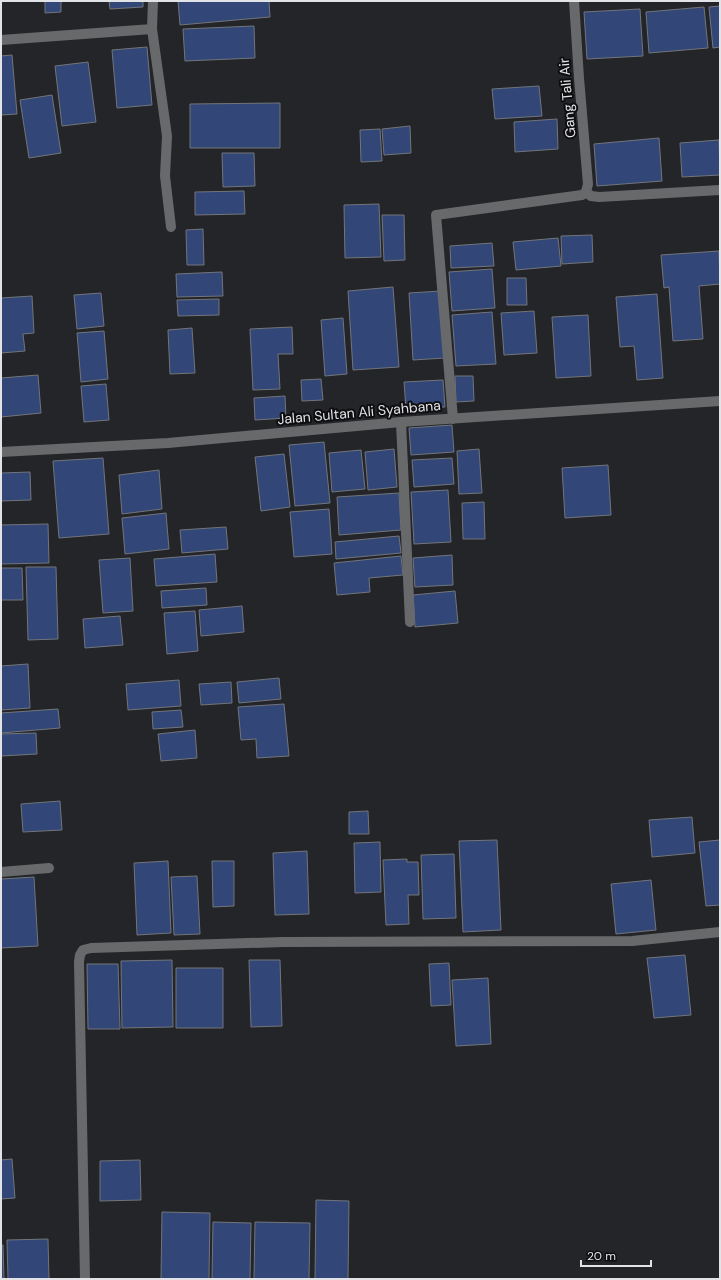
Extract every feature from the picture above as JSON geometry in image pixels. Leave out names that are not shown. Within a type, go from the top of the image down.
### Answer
[{"type":"street","points":[[153,1],[152,29],[167,136],[165,176],[171,227]]},
{"type":"street","name":"Gang Tali Air","points":[[574,1],[588,184],[586,192]]},
{"type":"street","points":[[1,40],[152,29]]},
{"type":"street","points":[[453,419],[436,215],[582,195],[586,192],[591,196],[599,197],[720,190]]},
{"type":"street","name":"Jalan Sultan Ali Syahbana","points":[[1,452],[168,443],[401,422],[720,401]]},
{"type":"street","points":[[401,422],[410,622]]},
{"type":"street","points":[[1,872],[50,868]]},
{"type":"street","points":[[85,1279],[79,962],[80,955],[83,950],[91,948],[283,942],[632,941],[720,932]]},
{"type":"building","points":[[45,1],[61,1],[61,12],[45,13]]},
{"type":"building","points":[[109,1],[143,1],[143,7],[110,9]]},
{"type":"building","points":[[178,1],[269,1],[270,17],[180,25]]},
{"type":"building","points":[[720,6],[720,47],[713,48],[709,7]]},
{"type":"building","points":[[704,7],[708,48],[649,53],[646,12]]},
{"type":"building","points":[[640,9],[643,56],[587,59],[584,12]]},
{"type":"building","points":[[254,26],[255,58],[185,61],[183,29]]},
{"type":"building","points":[[147,47],[152,105],[117,108],[112,50]]},
{"type":"building","points":[[12,55],[17,114],[1,115],[1,56]]},
{"type":"building","points":[[88,62],[96,122],[62,126],[55,66]]},
{"type":"building","points":[[539,86],[542,116],[495,119],[492,89]]},
{"type":"building","points":[[52,95],[61,153],[29,158],[20,100]]},
{"type":"building","points":[[280,103],[280,148],[190,148],[190,104]]},
{"type":"building","points":[[557,119],[558,149],[515,152],[514,122]]},
{"type":"building","points":[[410,126],[411,153],[384,155],[382,129]]},
{"type":"building","points":[[380,129],[382,161],[361,162],[360,130]]},
{"type":"building","points":[[659,138],[662,181],[597,186],[594,144]]},
{"type":"building","points":[[719,140],[720,175],[682,177],[680,143]]},
{"type":"building","points":[[222,153],[254,153],[255,186],[223,187]]},
{"type":"building","points":[[244,191],[245,214],[195,215],[195,192]]},
{"type":"building","points":[[379,204],[381,257],[345,258],[344,205]]},
{"type":"building","points":[[382,215],[404,215],[405,260],[384,261]]},
{"type":"building","points":[[203,229],[204,265],[187,265],[186,230]]},
{"type":"building","points":[[592,235],[593,262],[562,264],[561,236]]},
{"type":"building","points":[[558,238],[561,266],[516,270],[513,242]]},
{"type":"building","points":[[492,243],[494,266],[451,268],[450,246]]},
{"type":"building","points":[[719,251],[720,284],[699,286],[703,339],[673,341],[669,287],[664,288],[661,255]]},
{"type":"building","points":[[492,269],[495,308],[452,311],[449,272]]},
{"type":"building","points":[[222,272],[223,296],[177,297],[176,274]]},
{"type":"building","points":[[507,278],[526,278],[527,305],[507,305]]},
{"type":"building","points":[[393,287],[399,367],[353,370],[348,291]]},
{"type":"building","points":[[441,291],[445,358],[413,360],[409,293]]},
{"type":"building","points":[[101,293],[104,326],[77,329],[74,295]]},
{"type":"building","points":[[657,294],[663,378],[637,380],[634,346],[620,347],[616,297]]},
{"type":"building","points":[[32,296],[34,333],[23,334],[25,351],[1,353],[1,298]]},
{"type":"building","points":[[219,299],[219,315],[178,316],[177,300]]},
{"type":"building","points":[[534,311],[537,353],[504,355],[501,313]]},
{"type":"building","points":[[492,312],[496,364],[456,366],[452,315]]},
{"type":"building","points":[[588,315],[591,376],[556,378],[552,317]]},
{"type":"building","points":[[343,318],[347,374],[325,376],[321,320]]},
{"type":"building","points":[[292,327],[293,354],[278,354],[280,389],[253,390],[250,329]]},
{"type":"building","points":[[192,328],[195,373],[170,374],[168,330]]},
{"type":"building","points":[[104,331],[108,379],[81,382],[77,333]]},
{"type":"building","points":[[38,375],[41,413],[1,417],[1,378]]},
{"type":"building","points":[[455,376],[473,376],[474,401],[456,402]]},
{"type":"building","points":[[321,379],[323,400],[302,401],[301,380]]},
{"type":"building","points":[[443,380],[445,407],[406,409],[404,382]]},
{"type":"building","points":[[106,384],[109,420],[84,422],[81,386]]},
{"type":"building","points":[[285,396],[286,418],[255,420],[254,398]]},
{"type":"building","points":[[452,425],[454,452],[411,455],[409,428]]},
{"type":"building","points":[[324,442],[330,503],[295,506],[289,445]]},
{"type":"building","points":[[394,449],[397,487],[368,490],[365,452]]},
{"type":"building","points":[[479,449],[482,493],[459,494],[457,451]]},
{"type":"building","points":[[361,450],[365,489],[332,492],[329,453]]},
{"type":"building","points":[[284,454],[290,507],[261,511],[255,457]]},
{"type":"building","points":[[103,458],[109,534],[59,538],[53,461]]},
{"type":"building","points":[[452,458],[454,484],[414,487],[412,460]]},
{"type":"building","points":[[608,465],[611,515],[565,518],[562,468]]},
{"type":"building","points":[[159,470],[162,509],[122,514],[119,475]]},
{"type":"building","points":[[30,472],[31,500],[1,501],[1,473]]},
{"type":"building","points":[[448,490],[451,542],[414,544],[411,492]]},
{"type":"building","points":[[399,493],[401,530],[339,535],[337,497]]},
{"type":"building","points":[[484,502],[485,539],[463,539],[462,503]]},
{"type":"building","points":[[329,509],[332,554],[294,557],[290,512]]},
{"type":"building","points":[[166,513],[169,549],[125,554],[122,518]]},
{"type":"building","points":[[48,524],[49,563],[1,564],[1,525]]},
{"type":"building","points":[[226,527],[228,549],[182,553],[180,530]]},
{"type":"building","points":[[399,536],[401,553],[336,559],[335,542]]},
{"type":"building","points":[[215,554],[217,582],[156,586],[154,559]]},
{"type":"building","points":[[452,555],[453,585],[415,587],[413,558]]},
{"type":"building","points":[[401,556],[403,575],[369,578],[370,592],[337,595],[334,563]]},
{"type":"building","points":[[130,558],[133,611],[103,613],[99,560]]},
{"type":"building","points":[[26,567],[56,567],[58,639],[28,640]]},
{"type":"building","points":[[1,568],[22,568],[23,600],[1,600]]},
{"type":"building","points":[[206,588],[207,605],[162,608],[161,591]]},
{"type":"building","points":[[455,591],[458,623],[415,627],[413,595]]},
{"type":"building","points":[[242,606],[244,632],[201,636],[199,610]]},
{"type":"building","points":[[195,611],[198,651],[167,654],[164,613]]},
{"type":"building","points":[[120,616],[123,645],[85,648],[83,619]]},
{"type":"building","points":[[28,664],[30,708],[1,710],[1,666]]},
{"type":"building","points":[[279,678],[281,699],[239,703],[237,682]]},
{"type":"building","points":[[179,680],[181,706],[128,710],[126,684]]},
{"type":"building","points":[[231,682],[232,703],[201,705],[199,684]]},
{"type":"building","points":[[284,704],[289,756],[257,758],[256,739],[241,740],[238,707]]},
{"type":"building","points":[[58,709],[60,728],[1,733],[1,713]]},
{"type":"building","points":[[181,710],[183,727],[153,729],[152,712]]},
{"type":"building","points":[[195,730],[197,758],[161,761],[158,734]]},
{"type":"building","points":[[36,733],[37,754],[1,756],[1,734]]},
{"type":"building","points":[[60,801],[62,830],[23,832],[21,804]]},
{"type":"building","points":[[368,811],[369,834],[349,834],[349,812]]},
{"type":"building","points":[[692,817],[695,853],[652,857],[649,820]]},
{"type":"building","points":[[497,840],[501,930],[463,932],[459,841]]},
{"type":"building","points":[[720,840],[720,905],[706,906],[699,842]]},
{"type":"building","points":[[380,842],[381,892],[355,893],[354,843]]},
{"type":"building","points":[[307,851],[309,914],[275,915],[273,853]]},
{"type":"building","points":[[454,854],[456,918],[423,919],[421,855]]},
{"type":"building","points":[[407,859],[407,862],[418,862],[419,895],[408,895],[409,924],[386,925],[383,860]]},
{"type":"building","points":[[168,861],[171,933],[137,935],[134,863]]},
{"type":"building","points":[[212,861],[234,861],[234,906],[213,907]]},
{"type":"building","points":[[197,876],[200,934],[174,935],[171,877]]},
{"type":"building","points":[[34,877],[38,946],[1,948],[1,879]]},
{"type":"building","points":[[651,880],[656,930],[616,934],[611,884]]},
{"type":"building","points":[[685,955],[691,1015],[654,1018],[647,958]]},
{"type":"building","points":[[172,960],[173,1027],[122,1028],[121,961]]},
{"type":"building","points":[[249,960],[280,960],[282,1026],[251,1027]]},
{"type":"building","points":[[449,963],[451,1005],[431,1006],[429,964]]},
{"type":"building","points":[[87,964],[118,964],[120,1029],[88,1029]]},
{"type":"building","points":[[176,968],[223,968],[223,1028],[176,1028]]},
{"type":"building","points":[[488,978],[491,1044],[456,1046],[452,980]]},
{"type":"building","points":[[12,1159],[15,1198],[1,1199],[1,1160]]},
{"type":"building","points":[[140,1160],[141,1200],[100,1201],[100,1161]]},
{"type":"building","points":[[316,1200],[349,1201],[348,1279],[315,1279]]},
{"type":"building","points":[[162,1212],[210,1213],[209,1279],[161,1279]]},
{"type":"building","points":[[213,1222],[251,1223],[250,1279],[212,1279]]},
{"type":"building","points":[[255,1222],[310,1223],[309,1279],[254,1279]]},
{"type":"building","points":[[48,1239],[49,1279],[8,1279],[7,1240]]},
{"type":"building","points":[[1,1245],[3,1245],[4,1279],[1,1279]]}]
